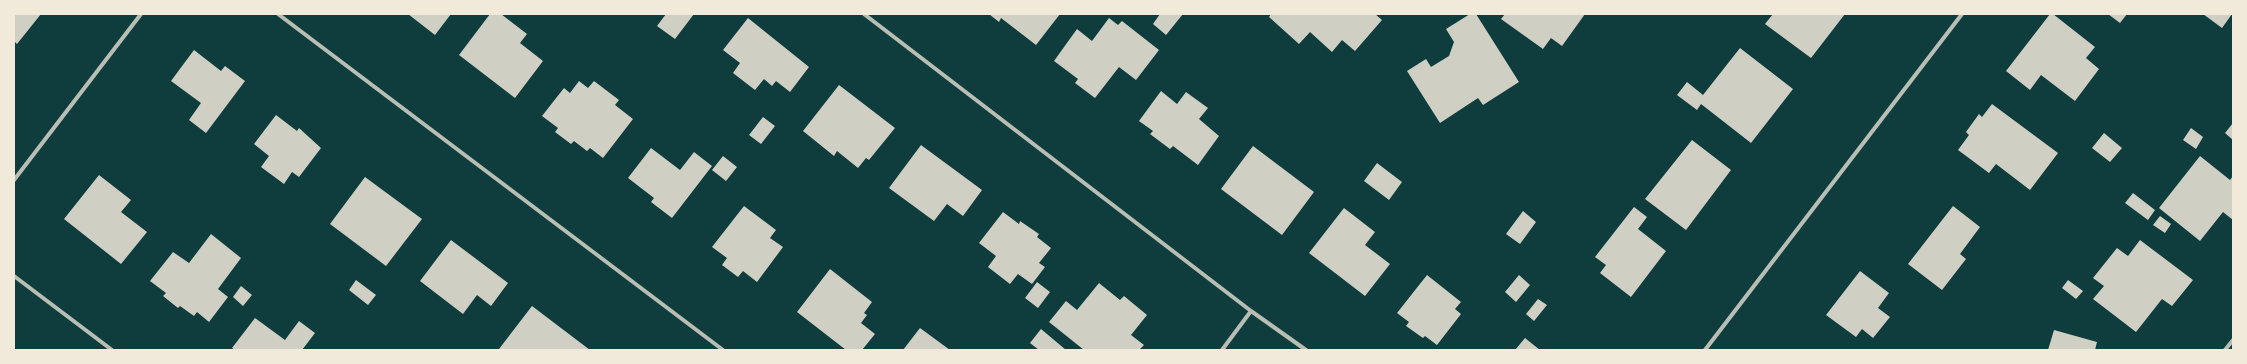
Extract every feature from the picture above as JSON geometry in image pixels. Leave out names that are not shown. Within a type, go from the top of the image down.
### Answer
[{"type":"street","points":[[14,180],[141,14]]},
{"type":"street","points":[[278,14],[723,350]]},
{"type":"street","points":[[864,14],[1251,311],[1306,350]]},
{"type":"street","points":[[1705,350],[1962,14]]},
{"type":"street","points":[[14,276],[112,350]]},
{"type":"street","points":[[1222,350],[1251,311]]},
{"type":"street","points":[[2225,350],[2233,340]]},
{"type":"building","points":[[14,14],[41,14],[17,44],[14,41]]},
{"type":"building","points":[[408,14],[451,14],[435,35]]},
{"type":"building","points":[[490,14],[501,14],[527,34],[520,43],[543,61],[515,98],[459,55]]},
{"type":"building","points":[[666,14],[694,14],[675,39],[657,26]]},
{"type":"building","points":[[989,14],[1060,14],[1036,45],[1001,18],[999,22]]},
{"type":"building","points":[[1160,14],[1183,14],[1166,35],[1153,24]]},
{"type":"building","points":[[1271,14],[1375,14],[1382,20],[1355,51],[1342,40],[1332,52],[1310,32],[1299,44],[1269,17]]},
{"type":"building","points":[[1470,14],[1476,14],[1519,82],[1483,105],[1478,98],[1440,123],[1407,71],[1426,59],[1431,67],[1449,56],[1454,42],[1446,29]]},
{"type":"building","points":[[1505,14],[1585,14],[1562,46],[1551,38],[1543,49],[1501,19]]},
{"type":"building","points":[[1773,14],[1845,14],[1811,58],[1765,24]]},
{"type":"building","points":[[2050,14],[2053,14],[2095,47],[2086,58],[2099,69],[2075,101],[2041,75],[2030,90],[2006,71]]},
{"type":"building","points":[[2108,14],[2127,14],[2120,23]]},
{"type":"building","points":[[2203,14],[2232,14],[2222,28]]},
{"type":"building","points":[[748,18],[809,67],[790,92],[776,81],[772,86],[764,79],[755,90],[733,73],[740,63],[723,50]]},
{"type":"building","points":[[1109,18],[1118,25],[1122,21],[1159,50],[1136,80],[1119,67],[1095,98],[1075,83],[1078,79],[1054,61],[1077,29],[1092,41]]},
{"type":"building","points":[[1740,48],[1793,89],[1751,143],[1701,104],[1697,110],[1677,95],[1687,82],[1703,95]]},
{"type":"building","points":[[194,50],[221,71],[225,66],[245,81],[206,133],[189,120],[201,103],[171,81]]},
{"type":"building","points":[[579,81],[588,88],[594,81],[619,100],[615,105],[633,119],[603,158],[590,148],[587,151],[574,141],[571,144],[555,132],[558,128],[542,116],[564,88],[570,93]]},
{"type":"building","points":[[839,85],[895,128],[869,160],[866,158],[858,168],[837,151],[834,156],[803,131]]},
{"type":"building","points":[[1161,91],[1177,104],[1186,92],[1208,108],[1199,119],[1219,136],[1198,165],[1173,146],[1170,149],[1150,134],[1153,131],[1139,121]]},
{"type":"building","points":[[1992,104],[2058,153],[2030,190],[1996,164],[1989,173],[1958,150],[1969,135],[1966,132],[1979,114],[1982,117]]},
{"type":"building","points":[[276,115],[297,131],[299,128],[321,148],[299,177],[292,172],[284,184],[261,167],[269,156],[254,144]]},
{"type":"building","points":[[763,117],[775,126],[761,144],[749,135]]},
{"type":"building","points":[[2233,123],[2233,140],[2225,133]]},
{"type":"building","points":[[2191,128],[2203,137],[2196,149],[2183,140]]},
{"type":"building","points":[[2104,133],[2122,148],[2110,162],[2092,148]]},
{"type":"building","points":[[1692,140],[1731,170],[1686,230],[1645,199]]},
{"type":"building","points":[[921,145],[982,190],[963,216],[947,204],[934,221],[889,188]]},
{"type":"building","points":[[1253,146],[1314,192],[1282,235],[1221,189]]},
{"type":"building","points":[[651,148],[680,170],[694,152],[712,166],[672,218],[651,202],[654,198],[628,178]]},
{"type":"building","points":[[723,156],[737,167],[726,181],[712,170]]},
{"type":"building","points":[[2200,156],[2230,180],[2233,176],[2233,220],[2223,212],[2200,241],[2159,208]]},
{"type":"building","points":[[1377,163],[1402,182],[1389,200],[1364,181]]},
{"type":"building","points":[[99,175],[131,200],[121,212],[147,232],[121,264],[64,219]]},
{"type":"building","points":[[365,177],[422,219],[386,266],[330,224]]},
{"type":"building","points":[[2133,193],[2155,210],[2148,220],[2125,203]]},
{"type":"building","points":[[744,206],[776,230],[770,238],[783,247],[757,282],[743,271],[738,277],[722,265],[727,258],[712,247]]},
{"type":"building","points":[[1953,206],[1980,227],[1960,254],[1966,259],[1942,290],[1908,264]]},
{"type":"building","points":[[1634,207],[1647,217],[1638,229],[1666,251],[1631,297],[1600,273],[1606,265],[1595,257]]},
{"type":"building","points":[[1344,208],[1375,232],[1365,245],[1390,264],[1365,296],[1309,253]]},
{"type":"building","points":[[1523,211],[1536,222],[1520,244],[1506,234]]},
{"type":"building","points":[[1003,212],[1019,224],[1020,221],[1039,234],[1037,237],[1051,248],[1039,263],[1045,267],[1032,284],[1018,274],[1010,284],[988,267],[996,256],[979,243]]},
{"type":"building","points":[[2160,216],[2171,224],[2165,233],[2153,225]]},
{"type":"building","points":[[211,234],[241,258],[218,289],[228,297],[209,322],[197,312],[194,316],[180,306],[178,308],[163,296],[166,293],[150,281],[173,252],[189,263]]},
{"type":"building","points":[[451,240],[508,283],[491,306],[477,295],[463,314],[420,281]]},
{"type":"building","points":[[2140,240],[2193,280],[2172,306],[2162,299],[2136,332],[2093,299],[2104,286],[2093,278],[2117,248],[2128,256]]},
{"type":"building","points":[[830,269],[872,302],[864,313],[867,315],[861,323],[875,334],[862,350],[846,350],[797,312]]},
{"type":"building","points":[[1860,271],[1889,293],[1878,308],[1890,317],[1873,338],[1862,329],[1856,337],[1826,315]]},
{"type":"building","points":[[1427,275],[1461,302],[1455,309],[1461,314],[1437,345],[1425,336],[1423,338],[1406,326],[1409,322],[1397,313]]},
{"type":"building","points":[[1519,275],[1530,285],[1516,302],[1505,292]]},
{"type":"building","points":[[356,280],[376,295],[368,305],[349,290]]},
{"type":"building","points":[[2068,280],[2083,291],[2076,299],[2062,288]]},
{"type":"building","points":[[1037,282],[1050,292],[1038,308],[1025,298]]},
{"type":"building","points":[[1099,283],[1120,300],[1124,296],[1147,315],[1131,335],[1144,345],[1139,350],[1084,350],[1049,322],[1066,301],[1077,310]]},
{"type":"building","points":[[241,286],[252,295],[243,306],[233,297]]},
{"type":"building","points":[[1538,299],[1547,305],[1534,321],[1526,314]]},
{"type":"building","points":[[532,306],[590,350],[499,349]]},
{"type":"building","points":[[255,318],[285,340],[299,321],[315,333],[302,350],[235,350],[232,348]]},
{"type":"building","points":[[920,328],[950,350],[903,350]]},
{"type":"building","points":[[1041,329],[1066,350],[1039,350],[1030,343]]},
{"type":"building","points":[[2054,330],[2097,342],[2095,350],[2048,350]]},
{"type":"building","points":[[1525,338],[1540,350],[1515,350]]}]
